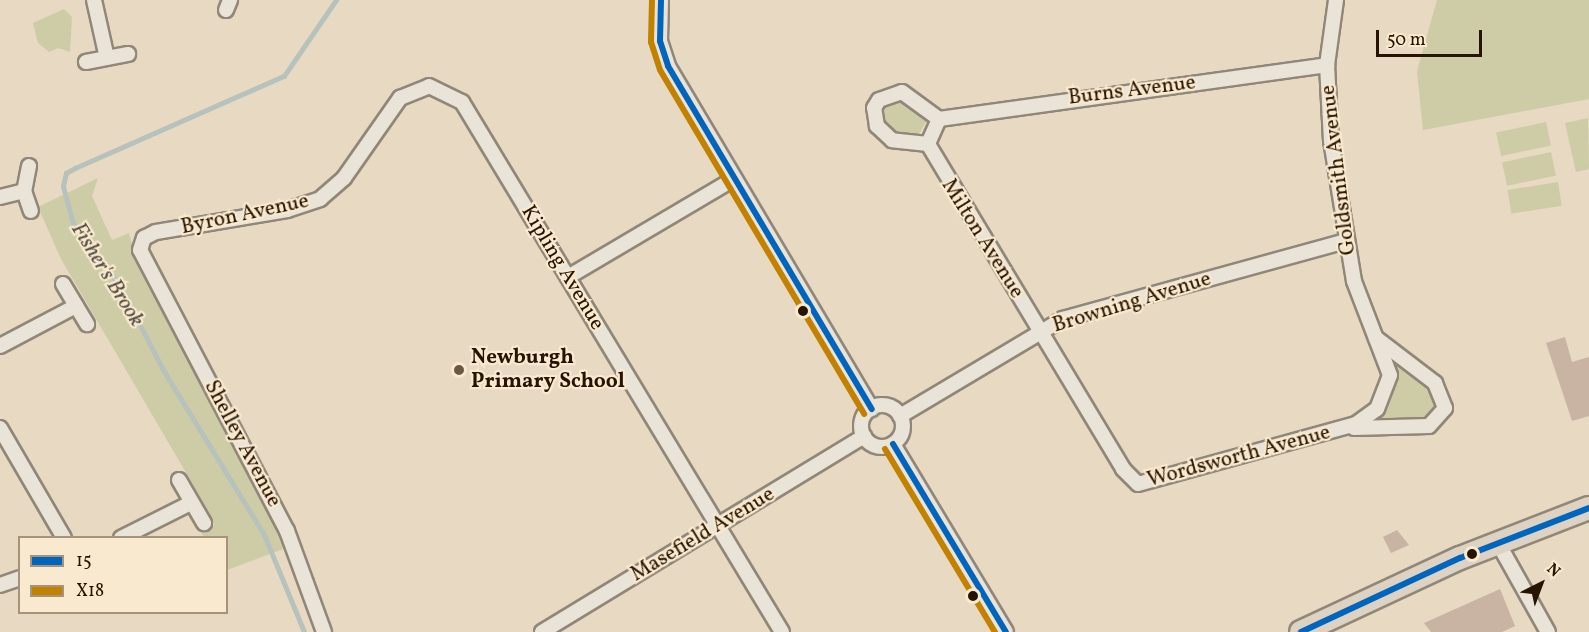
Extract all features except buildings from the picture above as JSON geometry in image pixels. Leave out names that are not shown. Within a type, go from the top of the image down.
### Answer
[{"type":"main road","points":[[1301,632],[1498,543],[1589,508]]},
{"type":"street","points":[[94,0],[107,58]]},
{"type":"street","points":[[661,0],[665,60],[872,409]]},
{"type":"street","name":"Goldsmith Avenue","points":[[1336,0],[1327,65],[1331,141],[1354,281],[1390,375],[1383,399]]},
{"type":"street","points":[[86,62],[128,54]]},
{"type":"street","name":"Burns Avenue","points":[[939,119],[1327,65]]},
{"type":"street","name":"Byron Avenue","points":[[144,264],[141,243],[156,232],[287,210],[320,199],[344,178],[408,93],[437,87],[462,102]]},
{"type":"street","points":[[902,92],[939,119],[928,144],[886,137],[877,126],[874,108],[887,94],[902,92]]},
{"type":"street","name":"Kipling Avenue","points":[[462,102],[782,632]]},
{"type":"street","name":"Milton Avenue","points":[[928,144],[1040,332]]},
{"type":"street","points":[[29,166],[24,191],[31,212]]},
{"type":"street","points":[[568,277],[734,179]]},
{"type":"street","points":[[0,197],[24,191]]},
{"type":"street","name":"Browning Avenue","points":[[900,416],[1063,319],[1346,241]]},
{"type":"street","name":"Shelley Avenue","points":[[144,264],[270,496],[324,632]]},
{"type":"street","points":[[63,284],[87,324]]},
{"type":"street","points":[[0,346],[76,306]]},
{"type":"street","name":"Wordsworth Avenue","points":[[1040,332],[1123,469],[1138,484],[1341,429],[1365,419],[1383,399]]},
{"type":"street","name":"Wordsworth Avenue","points":[[1341,429],[1429,426],[1442,414],[1446,400],[1435,383],[1375,337]]},
{"type":"street","points":[[889,407],[900,416],[903,429],[893,444],[875,446],[864,436],[862,423],[872,409],[889,407]]},
{"type":"street","points":[[0,429],[63,536]]},
{"type":"street","name":"Masefield Avenue","points":[[542,632],[864,436]]},
{"type":"street","points":[[893,444],[1006,632]]},
{"type":"street","points":[[179,480],[204,523]]},
{"type":"street","points":[[123,536],[191,503]]},
{"type":"street","points":[[1498,543],[1548,632]]},
{"type":"street","points":[[0,585],[18,579]]},
{"type":"green space","points":[[1437,0],[1589,0],[1589,99],[1423,130],[1417,71]]},
{"type":"green space","points":[[64,9],[72,17],[70,52],[58,48],[49,52],[38,43],[33,23]]},
{"type":"green space","points":[[904,97],[927,120],[919,134],[891,133],[883,125],[880,109],[885,101]]},
{"type":"green space","points":[[1588,118],[1589,169],[1576,172],[1565,123]]},
{"type":"green space","points":[[1546,122],[1551,145],[1501,156],[1496,133]]},
{"type":"green space","points":[[1551,152],[1556,175],[1507,186],[1502,162]]},
{"type":"green space","points":[[98,178],[92,196],[112,240],[129,233],[136,258],[286,548],[228,570],[228,536],[203,536],[201,533],[214,525],[209,512],[61,259],[38,207]]},
{"type":"green space","points":[[1558,182],[1562,206],[1511,214],[1508,190]]},
{"type":"green space","points":[[1392,358],[1434,390],[1440,404],[1424,423],[1376,419],[1395,383]]},
{"type":"waterway","name":"Fisher's Brook","points":[[304,632],[264,535],[163,370],[119,285],[73,224],[63,186],[66,173],[75,168],[284,76],[336,0]]},
{"type":"transit line","name":"X18","points":[[652,0],[651,42],[660,70],[864,414]]},
{"type":"transit line","name":"15","points":[[661,0],[660,41],[668,66],[872,409]]},
{"type":"transit line","name":"15","points":[[893,444],[1006,632]]},
{"type":"transit line","name":"X18","points":[[885,449],[995,632]]},
{"type":"transit line","name":"15","points":[[1301,632],[1460,558],[1589,508]]},
{"type":"place","name":"Newburgh Primary School","points":[[459,370]]}]
